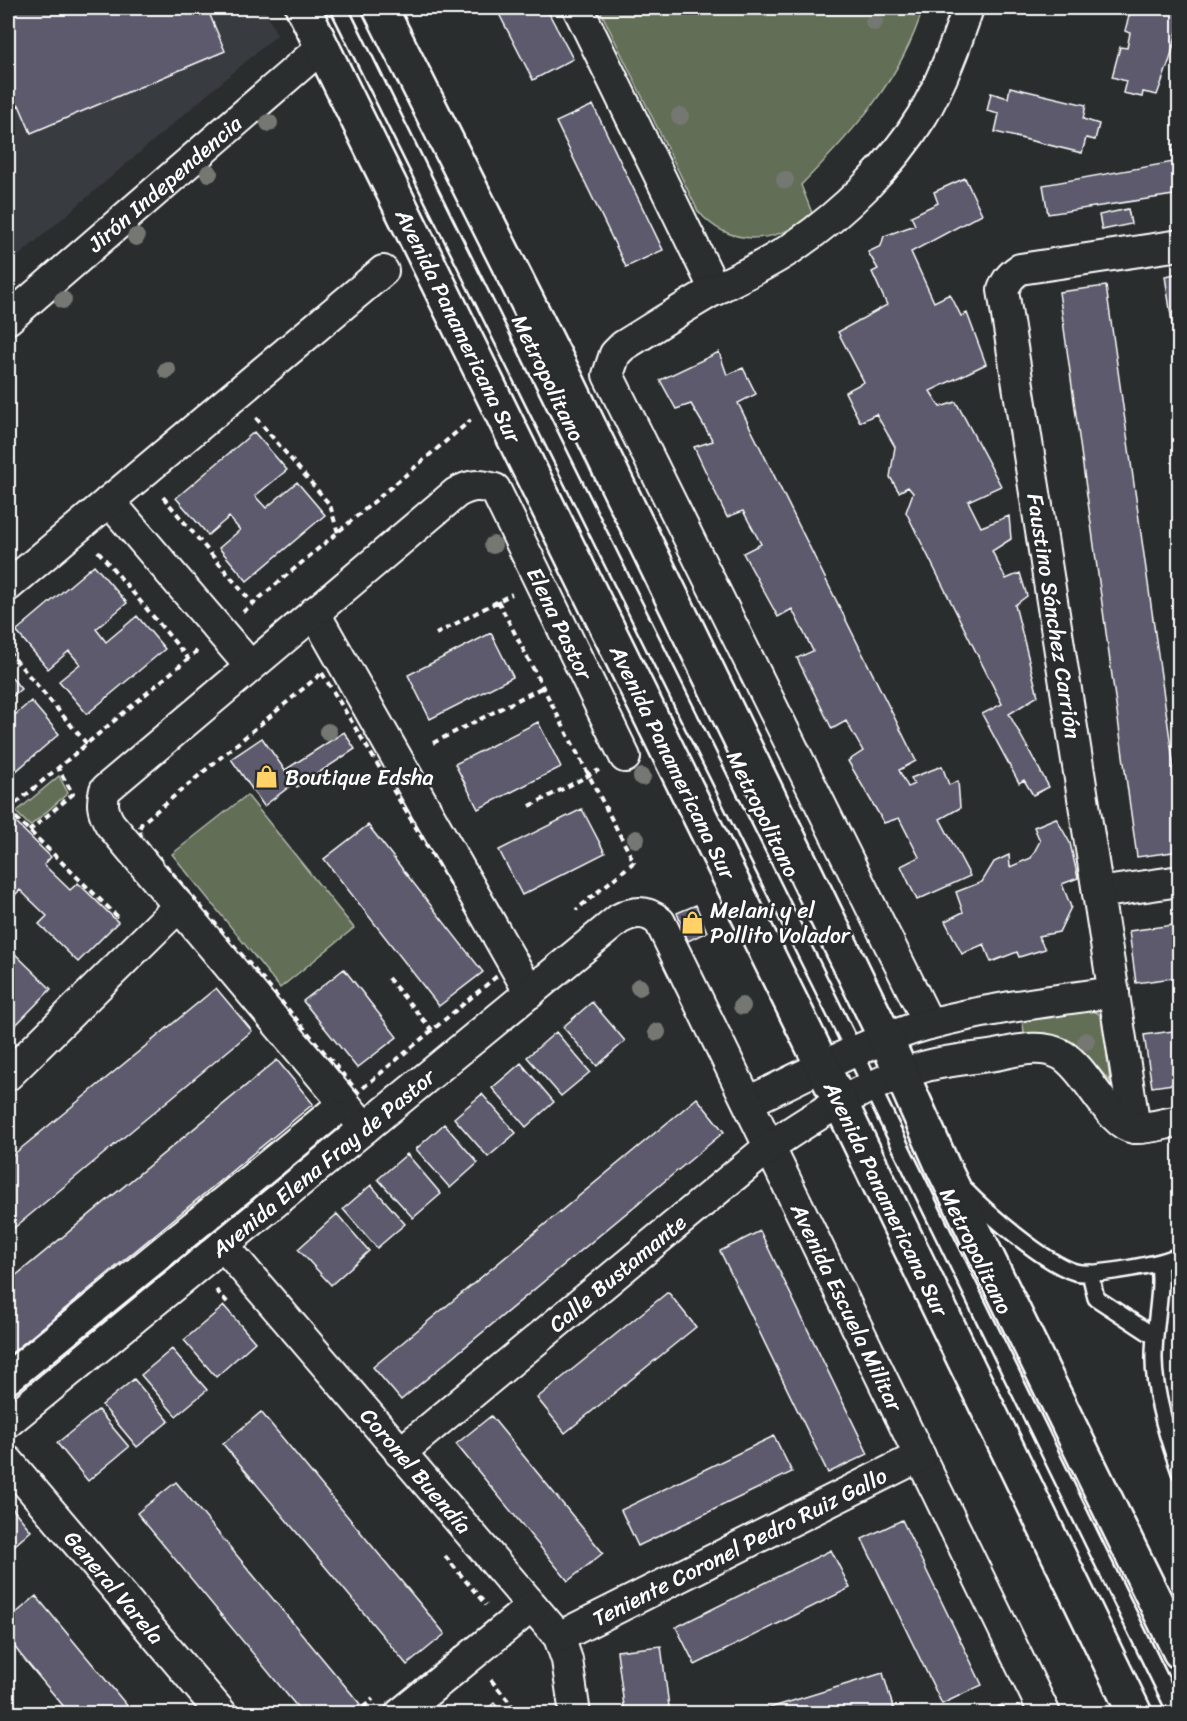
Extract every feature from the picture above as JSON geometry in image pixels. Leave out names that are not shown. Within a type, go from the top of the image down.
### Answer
[{"type":"main road","name":"Avenida Panamericana Sur","points":[[303,8],[823,1067],[1135,1713]]},
{"type":"main road","points":[[380,8],[567,381],[886,1039],[943,1167],[1179,1652]]},
{"type":"street","points":[[578,8],[715,290]]},
{"type":"street","points":[[929,1024],[608,375],[615,354],[623,346],[715,290],[794,247],[834,217],[904,142],[923,115],[949,60],[968,8]]},
{"type":"street","name":"Jirón Independencia","points":[[8,319],[322,47]]},
{"type":"street","name":"Faustino Sánchez Carrión","points":[[1135,1128],[1003,290],[1006,281],[1020,269],[1179,245]]},
{"type":"street","points":[[8,586],[383,271]]},
{"type":"street","name":"Elena Pastor","points":[[314,612],[456,493],[468,486],[482,485],[495,489],[625,757]]},
{"type":"street","points":[[109,501],[250,666]]},
{"type":"street","points":[[365,1128],[110,824],[103,812],[102,800],[105,790],[113,782],[314,612],[530,993]]},
{"type":"street","points":[[1098,893],[1179,881]]},
{"type":"street","points":[[8,1075],[179,906]]},
{"type":"street","name":"Avenida Elena Fray de Pastor","points":[[8,1422],[619,919],[642,912]]},
{"type":"street","name":"Avenida Escuela Militar","points":[[642,912],[652,915],[660,922],[1045,1713]]},
{"type":"street","points":[[748,1102],[886,1039],[929,1024],[982,1012],[1113,992]]},
{"type":"street","name":"Calle Bustamante","points":[[400,1453],[769,1147],[815,1116],[872,1087],[924,1067],[1028,1049],[1050,1050],[1075,1064],[1111,1112],[1121,1122],[1135,1128]]},
{"type":"street","points":[[8,1378],[331,1114]]},
{"type":"street","points":[[1135,1128],[1179,1121]]},
{"type":"street","name":"Coronel Buendía","points":[[223,1245],[559,1637],[567,1660],[575,1713]]},
{"type":"street","name":"Teniente Coronel Pedro Ruiz Gallo","points":[[559,1637],[920,1456]]},
{"type":"street","name":"General Varela","points":[[8,1461],[222,1713]]},
{"type":"street","points":[[400,1713],[532,1606]]},
{"type":"lane","name":"Metropolitano","points":[[339,8],[872,1087],[1175,1712]]},
{"type":"lane","points":[[943,1167],[971,1196],[1025,1241],[1072,1271],[1090,1273],[1159,1263],[1179,1255]]},
{"type":"lane","points":[[1159,1263],[1160,1279],[1154,1336],[1155,1381],[1179,1472]]},
{"type":"lane","points":[[1090,1273],[1096,1298],[1154,1336]]},
{"type":"path","points":[[249,409],[330,505],[338,532]]},
{"type":"path","points":[[238,616],[472,419]]},
{"type":"path","points":[[163,496],[253,604]]},
{"type":"path","points":[[98,550],[188,658]]},
{"type":"path","points":[[436,634],[539,580]]},
{"type":"path","points":[[498,601],[634,862],[571,914]]},
{"type":"path","points":[[126,925],[8,811],[202,647]]},
{"type":"path","points":[[8,651],[87,744]]},
{"type":"path","points":[[139,829],[142,823],[322,672]]},
{"type":"path","points":[[433,742],[543,687]]},
{"type":"path","points":[[530,806],[625,757]]},
{"type":"path","points":[[29,831],[73,794],[58,768]]},
{"type":"path","points":[[388,978],[433,1030]]},
{"type":"path","points":[[490,1680],[519,1713]]},
{"type":"path","points":[[978,1713],[1015,1703]]},
{"type":"shaded area","points":[[8,8],[264,8],[277,35],[8,265]]},
{"type":"green space","points":[[599,8],[923,8],[914,34],[889,81],[856,125],[801,185],[812,213],[799,224],[784,231],[754,238],[724,231],[710,223],[698,211]]},
{"type":"green space","points":[[59,776],[68,793],[30,826],[16,812]]},
{"type":"green space","points":[[247,795],[354,928],[280,988],[172,854]]},
{"type":"green space","points":[[1091,1011],[1098,1013],[1103,1020],[1110,1082],[1084,1053],[1068,1041],[1050,1036],[1025,1037],[1022,1020]]},
{"type":"building","points":[[8,8],[207,8],[225,51],[31,133],[19,105],[8,110]]},
{"type":"building","points":[[496,8],[546,8],[573,59],[533,80]]},
{"type":"building","points":[[1131,8],[1180,8],[1178,16],[1180,16],[1180,21],[1170,59],[1157,95],[1143,92],[1142,97],[1123,93],[1126,81],[1112,77],[1120,47],[1127,48],[1130,33],[1125,31]]},
{"type":"building","points":[[1010,87],[1086,105],[1083,119],[1099,124],[1095,140],[1086,138],[1082,153],[995,132],[999,114],[987,111],[991,93],[1008,98]]},
{"type":"building","points":[[593,105],[663,250],[626,267],[556,122]]},
{"type":"building","points":[[1180,143],[1180,194],[1048,214],[1043,185],[1174,162],[1172,145]]},
{"type":"building","points":[[965,178],[982,214],[911,252],[934,302],[950,294],[961,316],[967,313],[986,364],[930,391],[940,407],[956,402],[1001,486],[968,501],[981,527],[1009,516],[1011,539],[992,551],[1006,579],[1020,573],[1027,596],[1015,605],[1038,696],[1009,714],[1049,787],[1033,795],[1024,780],[1019,783],[982,714],[1002,704],[906,512],[913,493],[908,487],[899,492],[890,477],[895,447],[876,414],[860,422],[845,392],[864,382],[838,332],[887,305],[872,272],[878,269],[868,252],[881,246],[884,236],[915,225],[911,216],[938,203],[934,192]]},
{"type":"building","points":[[1128,209],[1131,224],[1102,230],[1099,215]]},
{"type":"building","points":[[1180,273],[1180,376],[1165,276]]},
{"type":"building","points":[[1106,286],[1180,810],[1180,851],[1137,857],[1059,292]]},
{"type":"building","points":[[719,352],[727,375],[743,368],[756,394],[738,403],[916,761],[899,770],[908,787],[914,784],[911,778],[942,766],[949,785],[958,781],[960,808],[940,819],[970,876],[917,900],[901,866],[919,857],[899,818],[884,823],[848,761],[863,751],[846,721],[832,729],[797,658],[813,651],[792,609],[778,617],[743,553],[761,544],[743,511],[727,517],[694,447],[713,441],[691,404],[676,409],[660,380]]},
{"type":"building","points":[[254,432],[287,470],[255,496],[266,508],[297,482],[325,515],[247,581],[219,548],[240,530],[229,517],[208,535],[176,498]]},
{"type":"building","points":[[94,565],[127,603],[96,629],[106,642],[137,616],[165,649],[87,714],[59,681],[80,664],[69,651],[48,669],[16,631]]},
{"type":"building","points":[[491,633],[513,677],[430,719],[408,675]]},
{"type":"building","points":[[8,673],[21,689],[8,700]]},
{"type":"building","points":[[31,701],[59,734],[8,778],[8,721]]},
{"type":"building","points":[[538,722],[561,767],[478,809],[455,764]]},
{"type":"building","points":[[344,732],[355,749],[297,787],[285,770]]},
{"type":"building","name":"Boutique Edsha","points":[[262,738],[294,783],[264,806],[231,759]]},
{"type":"building","points":[[582,809],[605,853],[522,895],[499,850]]},
{"type":"building","points":[[11,818],[51,857],[44,865],[70,890],[78,883],[118,922],[78,962],[39,924],[47,916],[20,890],[12,898],[8,893],[8,822]]},
{"type":"building","points":[[1056,818],[1070,843],[1078,878],[1062,884],[1071,907],[1059,932],[1038,936],[1045,949],[1019,957],[1017,952],[991,962],[984,944],[962,954],[945,921],[963,912],[956,892],[982,882],[994,862],[1009,855],[1010,867],[1031,858],[1040,841],[1034,827]]},
{"type":"building","points":[[368,825],[483,972],[439,1006],[324,859]]},
{"type":"building","name":"Melani y el Pollito Volador","points":[[696,905],[707,932],[688,941],[677,913]]},
{"type":"building","points":[[1180,924],[1180,977],[1136,983],[1129,931]]},
{"type":"building","points":[[11,950],[51,989],[12,1029],[8,1025],[8,954]]},
{"type":"building","points":[[344,969],[397,1037],[357,1068],[303,1001]]},
{"type":"building","points":[[216,988],[252,1031],[8,1233],[8,1159]]},
{"type":"building","points":[[592,1002],[625,1041],[597,1066],[563,1027]]},
{"type":"building","points":[[1180,1030],[1180,1083],[1152,1087],[1144,1035]]},
{"type":"building","points":[[556,1032],[590,1072],[561,1096],[527,1057]]},
{"type":"building","points":[[277,1060],[313,1104],[8,1356],[8,1282]]},
{"type":"building","points":[[521,1063],[554,1102],[526,1127],[492,1088]]},
{"type":"building","points":[[482,1094],[516,1133],[488,1157],[454,1118]]},
{"type":"building","points":[[697,1098],[724,1132],[401,1400],[373,1367]]},
{"type":"building","points":[[444,1124],[478,1163],[450,1188],[416,1149]]},
{"type":"building","points":[[407,1154],[441,1194],[413,1218],[378,1179]]},
{"type":"building","points":[[371,1185],[405,1224],[377,1248],[343,1209]]},
{"type":"building","points":[[337,1214],[369,1251],[331,1285],[298,1249]]},
{"type":"building","points":[[760,1231],[868,1454],[828,1473],[720,1251]]},
{"type":"building","points":[[668,1292],[696,1327],[565,1433],[537,1398]]},
{"type":"building","points":[[224,1306],[255,1342],[216,1377],[184,1340]]},
{"type":"building","points":[[172,1349],[207,1390],[176,1416],[141,1375]]},
{"type":"building","points":[[134,1379],[169,1421],[137,1447],[102,1405]]},
{"type":"building","points":[[98,1410],[129,1447],[88,1481],[57,1443]]},
{"type":"building","points":[[261,1412],[445,1634],[407,1665],[223,1444]]},
{"type":"building","points":[[491,1416],[603,1553],[568,1581],[456,1444]]},
{"type":"building","points":[[774,1436],[792,1472],[638,1546],[621,1510]]},
{"type":"building","points":[[176,1482],[360,1704],[348,1714],[303,1714],[137,1513]]},
{"type":"building","points":[[8,1503],[31,1531],[8,1551]]},
{"type":"building","points":[[902,1520],[982,1685],[942,1704],[862,1539]]},
{"type":"building","points":[[831,1550],[850,1588],[695,1665],[676,1627]]},
{"type":"building","points":[[36,1596],[134,1714],[70,1714],[20,1654],[8,1638],[8,1620]]},
{"type":"building","points":[[661,1646],[670,1714],[625,1714],[617,1651]]},
{"type":"building","points":[[883,1673],[895,1714],[750,1714]]},
{"type":"building","points":[[494,1703],[503,1714],[481,1714]]},
{"type":"place","name":"Boutique Edsha","points":[[267,777]]},
{"type":"place","name":"Melani y el Pollito Volador","points":[[692,923]]}]
